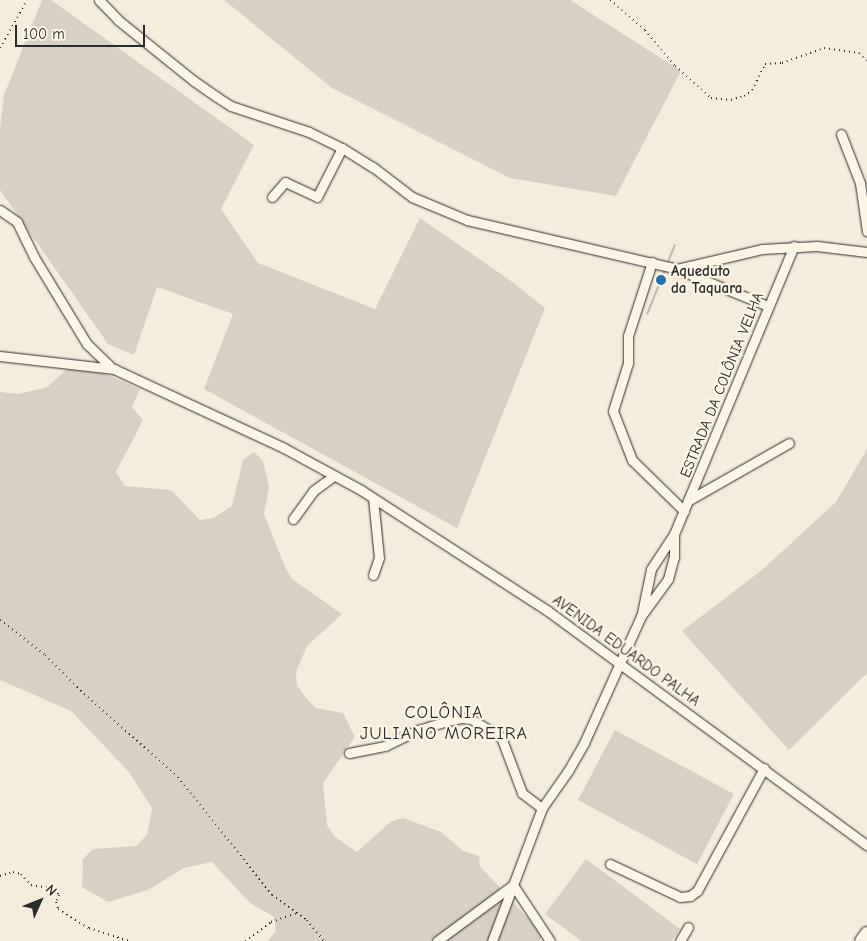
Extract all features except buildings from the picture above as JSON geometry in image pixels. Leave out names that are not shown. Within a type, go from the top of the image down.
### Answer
[{"type":"highway","points":[[862,941],[867,934]]},
{"type":"street","points":[[99,0],[118,20],[217,98],[232,106],[309,132],[342,148],[372,166],[412,198],[467,220],[677,270],[768,306]]},
{"type":"street","points":[[841,134],[860,183],[867,231]]},
{"type":"street","points":[[272,196],[285,182],[317,197],[342,148]]},
{"type":"street","points":[[0,210],[17,222],[34,257],[87,344],[114,369]]},
{"type":"street","points":[[677,270],[750,251],[794,246],[867,252]]},
{"type":"street","name":"ESTRADA DA COLÔNIA VELHA","points":[[642,616],[651,569],[674,534],[690,500],[794,246]]},
{"type":"street","points":[[656,264],[628,336],[628,363],[612,411],[632,460],[684,511]]},
{"type":"street","points":[[0,356],[90,364],[114,369]]},
{"type":"street","name":"AVENIDA EDUARDO PALHA","points":[[114,369],[284,448],[361,490],[476,563],[621,663],[867,845]]},
{"type":"street","points":[[690,500],[789,443]]},
{"type":"street","points":[[293,519],[313,492],[334,476]]},
{"type":"street","points":[[372,575],[379,558],[373,498]]},
{"type":"street","name":"ESTRADA DA COLÔNIA VELHA","points":[[492,941],[542,808],[580,750],[642,616],[668,579],[674,557],[674,534]]},
{"type":"street","points":[[350,752],[385,746],[418,730],[447,721],[461,718],[471,719],[501,737],[522,793],[542,808]]},
{"type":"street","points":[[610,864],[680,897],[690,896],[697,891],[764,768]]},
{"type":"street","points":[[437,941],[513,885],[550,941]]},
{"type":"street","points":[[680,941],[688,927]]},
{"type":"path","points":[[0,48],[27,0]]},
{"type":"path","points":[[610,0],[645,30],[675,66],[712,98],[731,100],[744,96],[752,90],[764,64],[782,63],[824,48],[844,49],[858,53],[867,60]]},
{"type":"path","points":[[0,620],[45,654],[84,694],[178,777],[272,895],[298,913],[315,928],[324,941]]},
{"type":"path","points":[[0,876],[12,872],[21,874],[31,885],[55,889],[58,896],[56,902],[58,909],[89,928],[129,941]]},
{"type":"path","points":[[245,941],[271,922],[298,913]]},
{"type":"shaded area","points":[[42,0],[51,0],[254,145],[221,209],[258,263],[375,309],[420,218],[511,281],[545,308],[457,528],[204,389],[233,314],[157,287],[134,355],[108,344],[0,190],[0,129],[4,95]]},
{"type":"shaded area","points":[[224,0],[570,0],[681,71],[616,196],[510,178],[332,88]]},
{"type":"shaded area","points":[[67,369],[103,373],[140,389],[132,407],[143,420],[116,472],[125,486],[171,490],[200,520],[213,518],[232,506],[243,460],[254,452],[263,461],[269,487],[264,514],[285,567],[292,579],[342,614],[307,646],[296,672],[297,685],[306,698],[316,708],[343,713],[355,737],[323,783],[327,825],[335,837],[357,852],[390,822],[403,818],[441,832],[463,851],[479,856],[480,866],[542,934],[540,941],[268,941],[276,931],[274,917],[250,903],[212,862],[184,868],[148,890],[108,902],[82,887],[83,859],[93,849],[136,846],[147,835],[152,808],[129,772],[71,711],[0,680],[0,392],[19,394],[47,387]]},
{"type":"shaded area","points":[[867,449],[867,673],[789,750],[682,631],[762,570],[836,502]]},
{"type":"shaded area","points":[[615,730],[734,794],[697,864],[578,800]]},
{"type":"shaded area","points":[[586,859],[680,929],[672,941],[581,941],[545,914]]},
{"type":"place","name":"Aqueduto da Taquara","points":[[661,280]]},
{"type":"district","name":"COLÔNIA JULIANO MOREIRA","points":[[444,724]]}]
